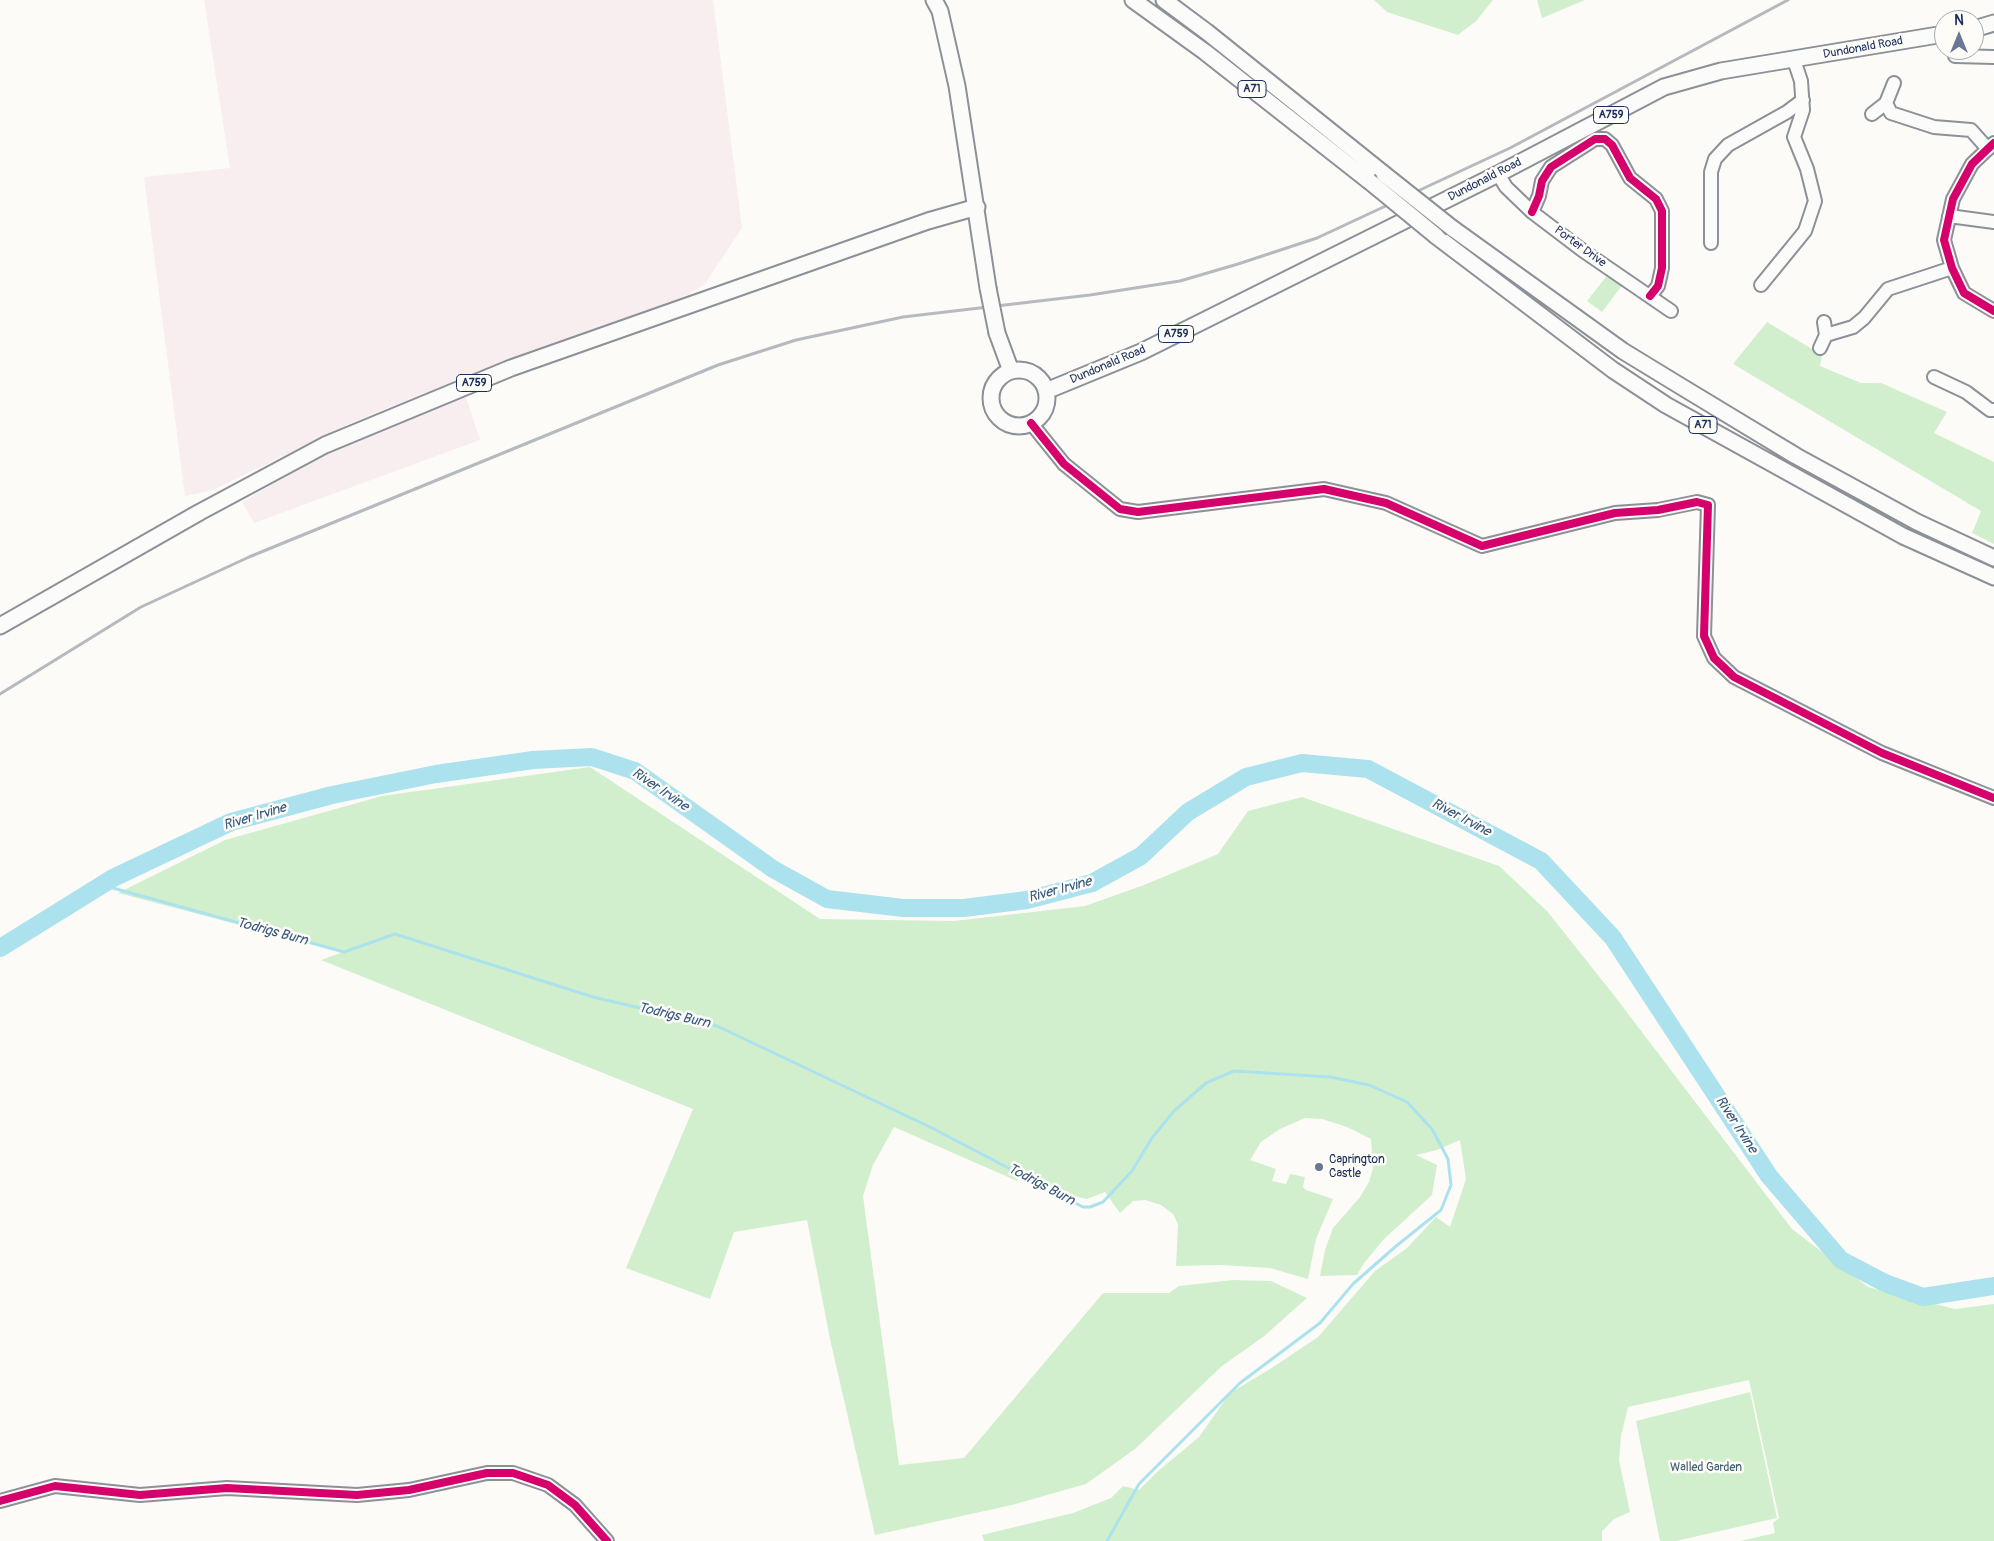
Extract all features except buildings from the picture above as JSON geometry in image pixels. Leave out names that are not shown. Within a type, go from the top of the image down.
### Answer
[{"type":"main road","name":"A71","points":[[1133,0],[1205,52],[1436,236],[1613,370],[1666,404],[1903,536],[1994,577]]},
{"type":"main road","name":"A71","points":[[1164,0],[1452,228],[1623,351],[1796,456],[1917,522],[1994,558]]},
{"type":"main road","points":[[939,4],[957,86],[988,288],[997,333],[1011,371]]},
{"type":"main road","name":"Dundonald Road","points":[[1046,391],[1141,352],[1498,174],[1664,87],[1721,71],[1934,36]]},
{"type":"main road","name":"A759","points":[[0,626],[200,512],[325,445],[511,368],[928,221],[977,207]]},
{"type":"main road","points":[[1021,370],[1032,373],[1039,379],[1046,391],[1047,400],[1039,418],[1031,423],[1020,426],[1000,419],[994,411],[991,401],[992,391],[997,381],[1011,371],[1021,370]]},
{"type":"street","points":[[1761,285],[1805,231],[1815,200],[1807,169],[1794,137],[1803,110],[1803,100],[1801,81],[1794,60]]},
{"type":"street","points":[[1872,114],[1886,103],[1894,83]]},
{"type":"street","points":[[1711,243],[1711,172],[1715,159],[1728,145],[1787,112],[1803,100]]},
{"type":"street","points":[[1886,103],[1891,113],[1934,127],[1971,130],[1991,146],[1972,164],[1953,198],[1944,240],[1952,268],[1964,293],[1994,311]]},
{"type":"street","points":[[1532,212],[1539,196],[1542,181],[1550,167],[1595,139],[1606,139],[1612,145],[1630,178],[1656,199],[1662,211],[1662,268],[1658,286],[1650,296]]},
{"type":"street","name":"Porter Drive","points":[[1498,174],[1506,187],[1532,212],[1582,250],[1671,311]]},
{"type":"street","points":[[1949,216],[1994,222]]},
{"type":"street","points":[[1820,348],[1825,328],[1853,327],[1864,318],[1888,289],[1952,268]]},
{"type":"street","points":[[1934,377],[1966,392],[1990,410],[1994,410]]},
{"type":"street","points":[[1031,423],[1064,464],[1120,509],[1138,512],[1324,489],[1386,503],[1482,546],[1615,514],[1658,510],[1697,502],[1708,505],[1704,636],[1714,658],[1734,676],[1882,753],[1994,798]]},
{"type":"street","points":[[0,1501],[55,1486],[140,1495],[227,1488],[357,1496],[409,1490],[487,1473],[512,1473],[548,1485],[575,1505],[607,1541]]},
{"type":"shaded area","points":[[204,0],[713,0],[742,228],[704,285],[673,303],[492,366],[353,422],[213,490],[185,496],[144,177],[230,168]]},
{"type":"shaded area","points":[[466,397],[480,440],[254,523],[242,502],[354,438]]},
{"type":"green space","points":[[1374,0],[1493,0],[1476,21],[1458,35],[1387,12]]},
{"type":"green space","points":[[1537,0],[1585,0],[1542,18]]},
{"type":"green space","points":[[1609,273],[1623,284],[1602,312],[1587,301]]},
{"type":"green space","points":[[1767,322],[1822,355],[1820,366],[1861,383],[1881,383],[1947,412],[1934,433],[1994,462],[1994,544],[1972,533],[1981,511],[1733,364]]},
{"type":"green space","points":[[590,767],[820,919],[954,921],[1085,906],[1144,885],[1218,854],[1248,811],[1302,797],[1499,866],[1547,911],[1613,994],[1792,1229],[1868,1287],[1955,1309],[1994,1304],[1994,1541],[1740,1541],[1775,1533],[1773,1523],[1779,1518],[1749,1380],[1628,1407],[1621,1436],[1619,1460],[1630,1512],[1614,1519],[1602,1531],[1602,1541],[984,1541],[982,1535],[1073,1513],[1111,1498],[1123,1486],[1139,1490],[1157,1472],[1199,1437],[1230,1393],[1318,1337],[1375,1271],[1407,1248],[1436,1217],[1450,1227],[1466,1179],[1460,1140],[1437,1150],[1416,1155],[1437,1165],[1432,1195],[1384,1239],[1364,1263],[1357,1275],[1320,1276],[1325,1250],[1333,1228],[1360,1197],[1369,1182],[1373,1168],[1371,1139],[1347,1127],[1322,1119],[1305,1118],[1280,1129],[1261,1142],[1250,1160],[1276,1169],[1272,1181],[1286,1184],[1290,1174],[1305,1177],[1303,1187],[1306,1190],[1333,1199],[1316,1239],[1308,1279],[1270,1268],[1221,1265],[1176,1266],[1178,1224],[1173,1214],[1161,1205],[1145,1200],[1133,1201],[1120,1213],[1105,1192],[1087,1199],[1069,1195],[1025,1171],[1017,1181],[894,1127],[873,1165],[863,1196],[899,1465],[964,1458],[1103,1293],[1169,1293],[1179,1286],[1233,1280],[1271,1281],[1307,1298],[1263,1337],[1222,1366],[1135,1449],[1086,1484],[1012,1505],[875,1535],[830,1339],[807,1220],[734,1232],[710,1299],[626,1268],[693,1109],[321,960],[343,952],[118,893],[225,840],[382,796]]},
{"type":"green space","name":"Walled Garden","points":[[1750,1392],[1777,1518],[1676,1541],[1660,1541],[1636,1421]]},
{"type":"waterway","name":"River Irvine","points":[[0,948],[113,878],[231,822],[332,795],[436,774],[533,760],[592,757],[635,771],[773,869],[827,899],[903,908],[964,908],[1027,900],[1092,883],[1141,856],[1188,812],[1246,777],[1302,763],[1368,769],[1541,861],[1613,938],[1769,1176],[1841,1260],[1885,1283],[1923,1297],[1994,1286]]},
{"type":"waterway","name":"Todrigs Burn","points":[[102,885],[344,952],[395,934],[593,997],[717,1026],[932,1128],[1083,1207],[1090,1207],[1103,1202],[1132,1171],[1152,1138],[1174,1111],[1206,1083],[1234,1071],[1330,1077],[1369,1085],[1407,1102],[1432,1129],[1448,1159],[1451,1185],[1441,1210],[1353,1284],[1320,1323],[1240,1383],[1139,1484],[1107,1541]]},
{"type":"railway","points":[[0,694],[141,607],[249,557],[718,365],[796,340],[903,317],[1090,295],[1180,281],[1317,238],[1510,148],[1788,0]]},
{"type":"cycle path","points":[[1532,212],[1539,196],[1542,181],[1551,167],[1595,139],[1605,139],[1612,145],[1630,178],[1656,199],[1662,211],[1662,268],[1658,286],[1650,296]]},
{"type":"cycle path","points":[[1994,143],[1972,164],[1953,199],[1944,240],[1952,268],[1964,293],[1994,311]]},
{"type":"cycle path","points":[[1031,423],[1064,464],[1120,509],[1138,512],[1324,489],[1386,503],[1482,546],[1615,513],[1658,510],[1697,502],[1708,505],[1704,636],[1714,658],[1734,677],[1882,753],[1994,798]]},
{"type":"cycle path","points":[[0,1501],[55,1486],[140,1495],[227,1488],[357,1495],[409,1490],[487,1473],[513,1473],[548,1485],[575,1505],[607,1541]]},
{"type":"place","name":"Caprington Castle","points":[[1319,1167]]}]
